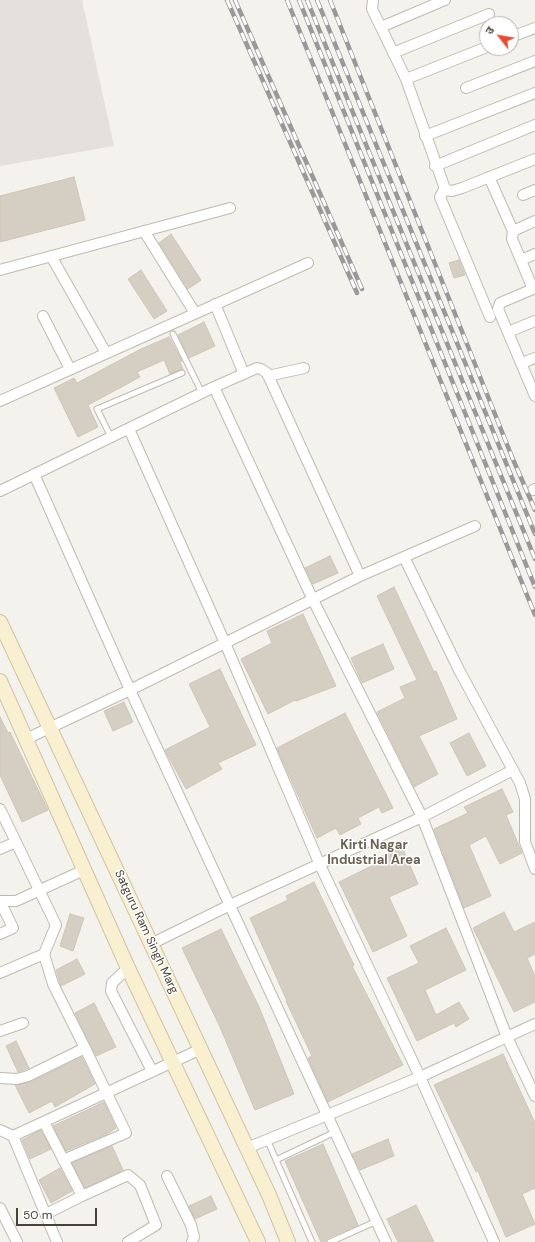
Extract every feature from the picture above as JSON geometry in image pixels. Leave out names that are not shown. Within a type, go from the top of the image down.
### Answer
[{"type":"main road","name":"Satguru Ram Singh Marg","points":[[0,622],[247,1148],[288,1242]]},
{"type":"main road","points":[[0,682],[128,968],[258,1242]]},
{"type":"street","points":[[373,0],[372,8],[406,79],[425,136],[445,188],[452,191],[457,190],[535,158]]},
{"type":"street","points":[[381,27],[445,0]]},
{"type":"street","points":[[393,54],[489,14]]},
{"type":"street","points":[[519,34],[535,28]]},
{"type":"street","points":[[406,79],[479,50]]},
{"type":"street","points":[[466,88],[535,61]]},
{"type":"street","points":[[425,136],[535,93]]},
{"type":"street","points":[[436,166],[535,124]]},
{"type":"street","points":[[489,177],[513,231],[512,239],[534,288],[507,299],[498,306],[535,396]]},
{"type":"street","points":[[445,188],[440,197],[490,317]]},
{"type":"street","points":[[523,195],[535,190]]},
{"type":"street","points":[[0,270],[230,208]]},
{"type":"street","points":[[513,231],[535,221]]},
{"type":"street","points":[[144,231],[194,313]]},
{"type":"street","points":[[521,260],[535,254]]},
{"type":"street","points":[[51,256],[106,353]]},
{"type":"street","points":[[0,401],[308,263]]},
{"type":"street","points":[[214,304],[244,374]]},
{"type":"street","points":[[43,316],[70,369]]},
{"type":"street","points":[[508,332],[535,321]]},
{"type":"street","points":[[522,363],[535,358]]},
{"type":"street","points":[[268,376],[304,368]]},
{"type":"street","points":[[0,491],[214,387],[244,374],[261,369],[268,376],[360,576]]},
{"type":"street","points":[[214,387],[313,600],[422,817],[507,1036],[535,1096]]},
{"type":"street","points":[[128,429],[225,643],[320,865],[420,1077],[494,1242]]},
{"type":"street","points":[[34,474],[130,690],[386,1242]]},
{"type":"street","points":[[26,739],[130,690],[360,576],[475,526]]},
{"type":"street","points":[[404,557],[460,670],[523,791],[525,813],[524,842],[535,869]]},
{"type":"street","points":[[152,944],[230,905],[422,817],[513,770]]},
{"type":"street","points":[[0,809],[56,924],[44,954],[53,984],[126,1133],[63,1160]]},
{"type":"street","points":[[0,850],[16,842]]},
{"type":"street","points":[[0,934],[13,928],[0,901],[16,901],[84,870]]},
{"type":"street","points":[[0,973],[44,954]]},
{"type":"street","points":[[128,968],[112,983],[111,991],[152,1071]]},
{"type":"street","points":[[0,1031],[24,1023]]},
{"type":"street","points":[[247,1148],[420,1077],[535,1024]]},
{"type":"street","points":[[0,1078],[17,1079],[28,1076],[85,1048]]},
{"type":"street","points":[[13,1136],[200,1049]]},
{"type":"street","points":[[44,1122],[82,1196]]},
{"type":"street","points":[[0,1130],[13,1136],[58,1242]]},
{"type":"street","points":[[46,1214],[128,1175],[140,1184],[156,1226],[128,1242]]},
{"type":"street","points":[[167,1176],[191,1225],[194,1237],[192,1242]]},
{"type":"street","points":[[0,1208],[17,1242]]},
{"type":"lane","points":[[173,334],[202,393]]},
{"type":"lane","points":[[111,437],[97,409],[182,373]]},
{"type":"lane","points":[[276,1160],[335,1132]]},
{"type":"lane","points":[[268,1139],[312,1242]]},
{"type":"lane","points":[[330,1242],[377,1221]]},
{"type":"shaded area","points":[[0,0],[82,0],[114,146],[0,166]]},
{"type":"building","points":[[74,177],[85,220],[0,242],[0,196]]},
{"type":"building","points":[[171,234],[201,280],[188,289],[159,243]]},
{"type":"building","points":[[459,260],[465,275],[454,278],[449,263]]},
{"type":"building","points":[[141,270],[167,311],[154,319],[128,279]]},
{"type":"building","points":[[204,322],[215,346],[189,358],[178,335]]},
{"type":"building","points":[[169,337],[182,361],[180,362],[183,369],[170,374],[164,360],[137,372],[140,377],[88,405],[98,427],[78,437],[54,388],[74,378],[77,383],[141,349]]},
{"type":"building","points":[[330,556],[338,573],[313,584],[305,568]]},
{"type":"building","points":[[394,587],[434,672],[436,671],[457,719],[419,736],[438,774],[414,787],[377,712],[405,698],[400,687],[417,680],[377,596]]},
{"type":"building","points":[[303,614],[336,686],[296,701],[295,700],[268,714],[241,659],[272,643],[267,631]]},
{"type":"building","points":[[383,644],[394,669],[362,683],[351,658]]},
{"type":"building","points":[[220,669],[256,745],[218,763],[222,769],[186,789],[165,750],[210,727],[189,684]]},
{"type":"building","points":[[124,702],[133,722],[113,731],[104,711]]},
{"type":"building","points":[[345,713],[393,808],[382,813],[379,807],[358,818],[361,824],[340,835],[336,828],[317,838],[277,748]]},
{"type":"building","points":[[0,717],[8,733],[10,732],[48,810],[22,822],[0,775]]},
{"type":"building","points":[[469,733],[486,766],[467,776],[450,743]]},
{"type":"building","points":[[502,789],[513,812],[506,815],[522,853],[500,864],[486,836],[469,845],[491,896],[464,908],[434,829],[468,813],[464,807]]},
{"type":"building","points":[[402,847],[418,884],[389,897],[407,936],[373,952],[339,882],[382,861],[380,857]]},
{"type":"building","points":[[314,882],[354,965],[352,966],[403,1065],[328,1102],[308,1058],[312,1056],[250,918],[288,900],[286,896]]},
{"type":"building","points":[[504,912],[514,932],[535,922],[535,954],[527,958],[535,976],[535,1002],[514,1012],[473,928]]},
{"type":"building","points":[[70,914],[84,918],[73,951],[60,946]]},
{"type":"building","points":[[446,928],[466,970],[425,990],[436,1015],[459,1002],[469,1019],[456,1027],[454,1023],[417,1041],[387,978],[419,963],[410,946]]},
{"type":"building","points":[[221,929],[259,1007],[294,1094],[255,1110],[220,1027],[182,948]]},
{"type":"building","points":[[77,959],[85,974],[61,986],[56,970]]},
{"type":"building","points":[[94,1003],[116,1047],[96,1056],[75,1013]]},
{"type":"building","points":[[16,1041],[29,1068],[18,1072],[6,1046]]},
{"type":"building","points":[[503,1054],[535,1123],[535,1188],[522,1194],[535,1224],[506,1237],[478,1171],[476,1172],[434,1085]]},
{"type":"building","points":[[82,1057],[95,1084],[55,1107],[52,1101],[29,1113],[15,1085],[31,1082]]},
{"type":"building","points":[[104,1102],[116,1128],[107,1134],[66,1151],[53,1126]]},
{"type":"building","points":[[41,1130],[51,1149],[30,1159],[22,1140]]},
{"type":"building","points":[[388,1139],[394,1156],[360,1170],[352,1154]]},
{"type":"building","points":[[323,1144],[358,1225],[328,1238],[325,1242],[321,1242],[285,1161]]},
{"type":"building","points":[[112,1146],[123,1170],[85,1188],[72,1163]]},
{"type":"building","points":[[60,1168],[72,1191],[51,1203],[39,1180]]},
{"type":"building","points":[[211,1196],[217,1209],[195,1219],[189,1206]]},
{"type":"building","points":[[416,1205],[434,1242],[398,1242],[387,1219]]},
{"type":"railway","points":[[227,0],[357,293]]},
{"type":"railway","points":[[235,0],[362,289]]},
{"type":"railway","points":[[287,0],[535,615]]},
{"type":"railway","points":[[299,0],[535,587]]},
{"type":"railway","points":[[307,0],[535,559]]},
{"type":"railway","points":[[317,0],[535,534]]},
{"type":"railway","points":[[330,0],[512,457],[535,510]]},
{"type":"district","name":"Kirti Nagar Industrial Area","points":[[374,854]]}]
